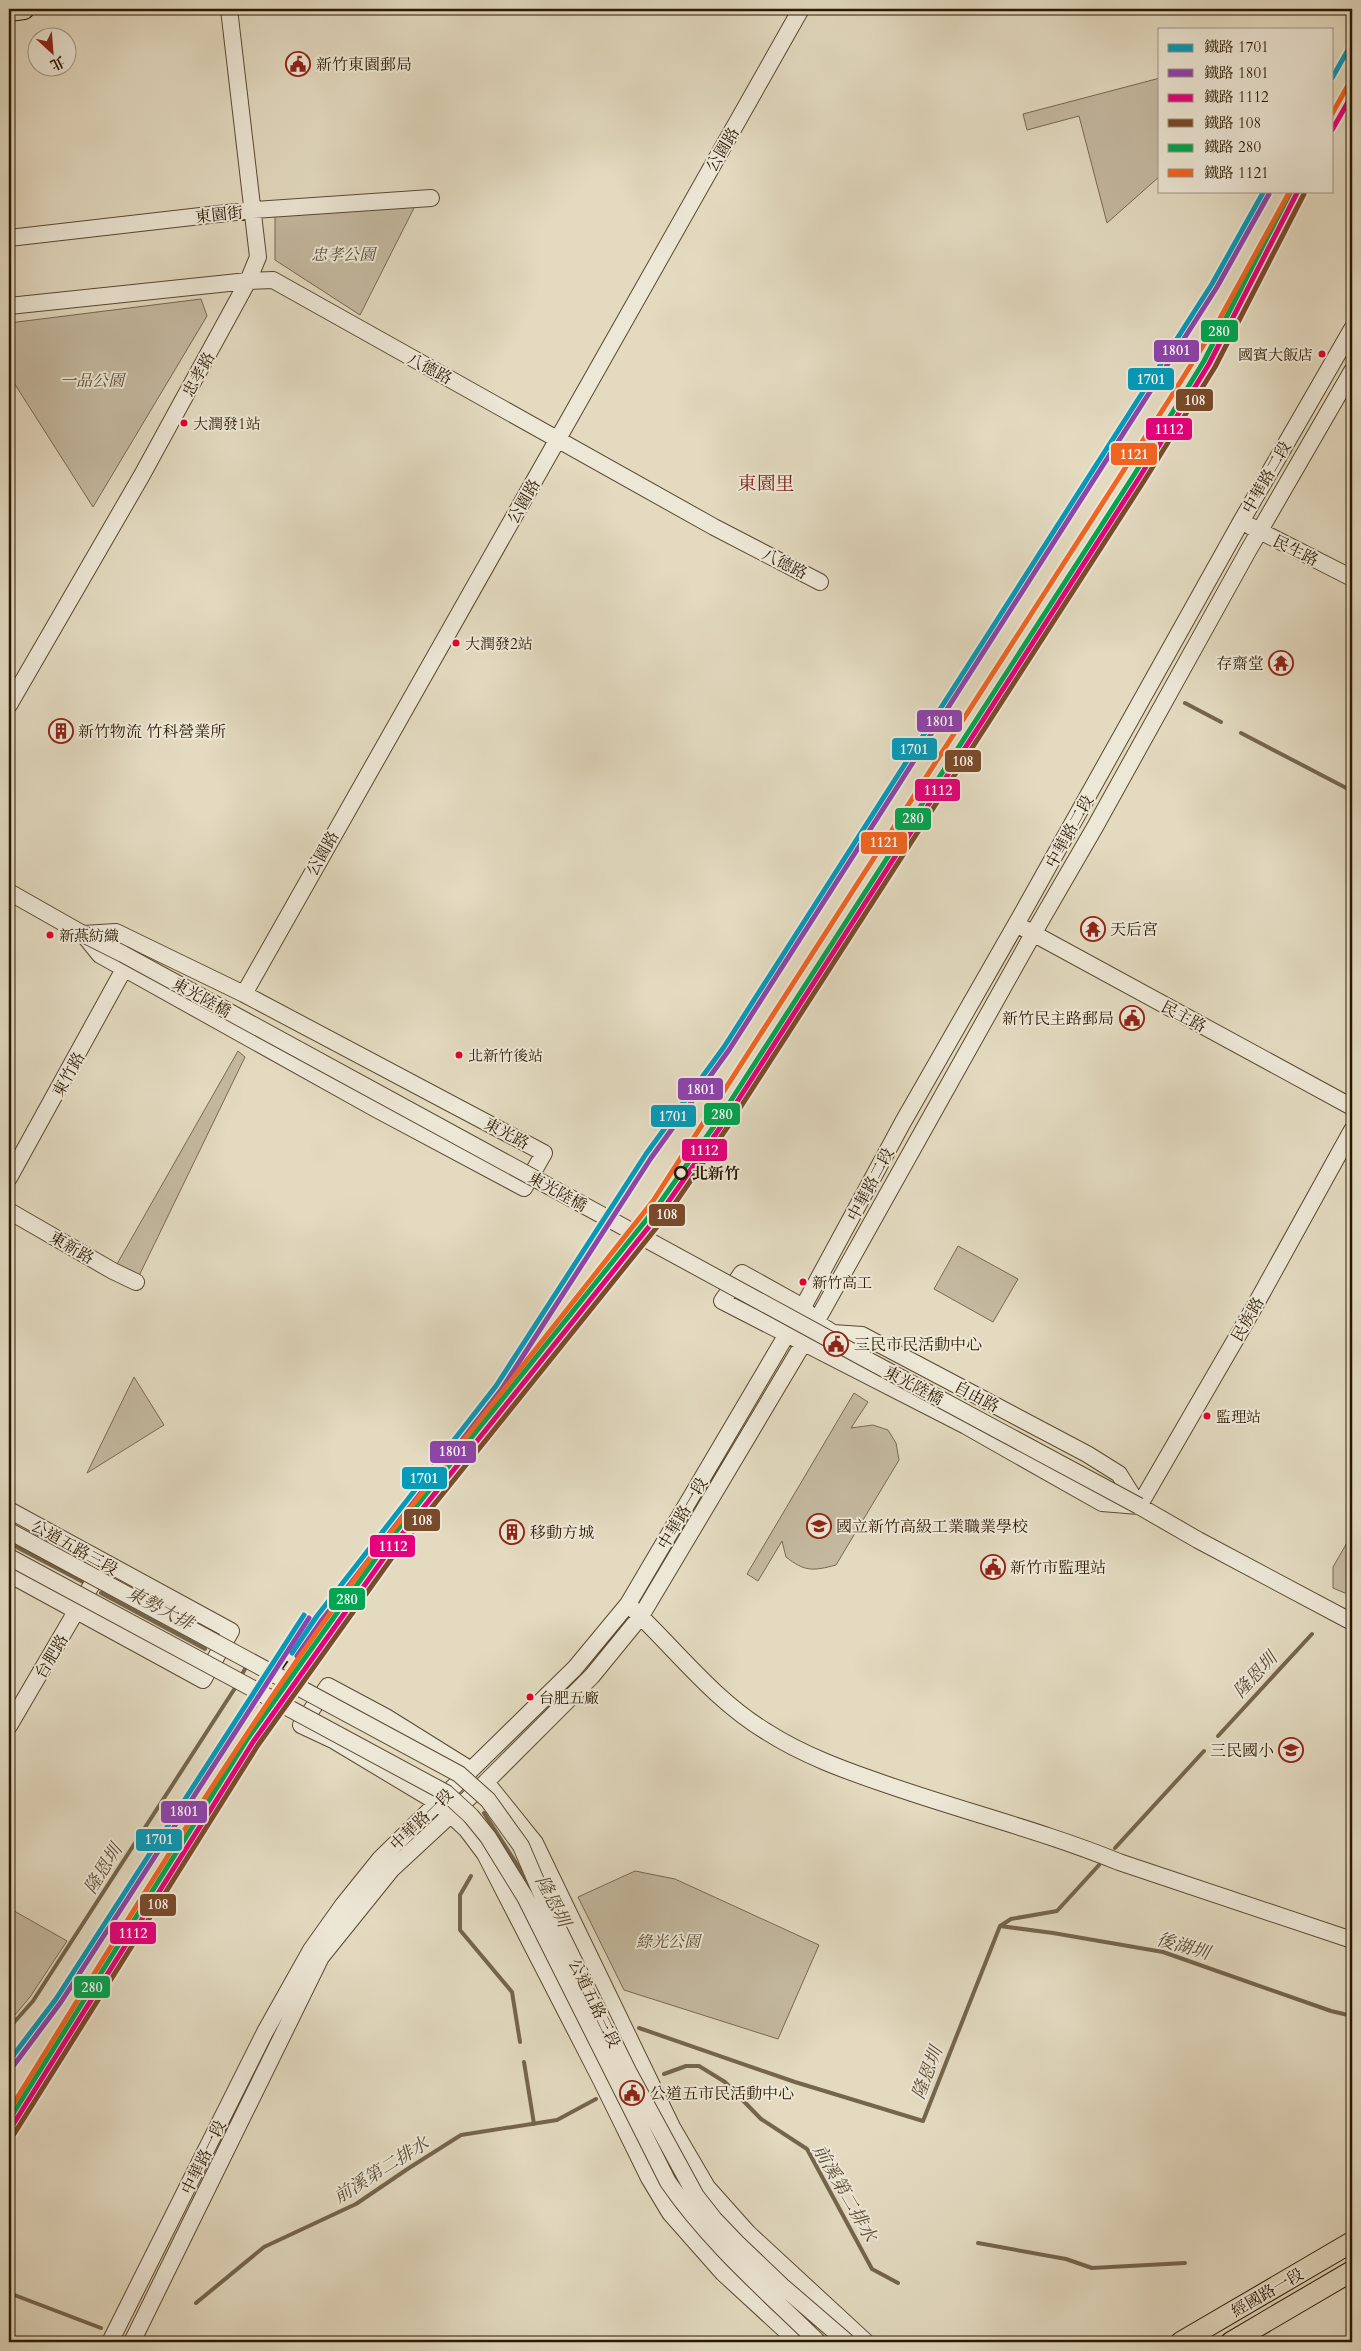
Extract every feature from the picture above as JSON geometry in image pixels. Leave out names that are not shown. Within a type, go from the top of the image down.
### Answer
[{"type":"main road","points":[[9,11],[24,9]]},
{"type":"main road","name":"經國路一段","points":[[1181,2342],[1352,2242]]},
{"type":"main road","name":"經國路一段","points":[[1231,2342],[1352,2271]]},
{"type":"street","name":"忠孝路","points":[[10,698],[146,469],[248,281],[258,257],[229,9]]},
{"type":"street","name":"公園路","points":[[244,994],[443,640],[559,439],[690,202],[735,128],[801,9]]},
{"type":"street","name":"東園街","points":[[9,238],[253,210],[431,198]]},
{"type":"street","name":"八德路","points":[[9,306],[273,280],[708,524],[820,582]]},
{"type":"street","name":"中華路二段","points":[[788,1334],[903,1122],[1017,923],[1242,520],[1352,329]]},
{"type":"street","name":"中華路二段","points":[[804,1343],[1259,532],[1352,371]]},
{"type":"street","name":"民生路","points":[[1242,520],[1259,532],[1352,578]]},
{"type":"street","name":"東光路","points":[[9,892],[83,934],[100,955],[124,969],[341,1090],[524,1188],[544,1153],[244,994],[116,932],[83,934]]},
{"type":"street","name":"民主路","points":[[1017,923],[1033,934],[1352,1107]]},
{"type":"street","name":"東光陸橋","points":[[83,934],[1139,1506]]},
{"type":"street","name":"東竹路","points":[[9,1178],[124,969]]},
{"type":"street","points":[[341,1090],[360,1054]]},
{"type":"street","name":"民族路","points":[[1139,1506],[1247,1319],[1352,1130]]},
{"type":"street","name":"東新路","points":[[9,1211],[113,1271],[136,1282]]},
{"type":"street","name":"自由路","points":[[1139,1506],[1119,1474],[1087,1454],[862,1335],[833,1333],[816,1322],[803,1307],[742,1273],[722,1301],[966,1426],[1102,1503],[1139,1506],[1198,1540],[1352,1622]]},
{"type":"street","name":"中華路一段","points":[[132,2342],[321,1957],[444,1808],[471,1770],[574,1668],[628,1604],[788,1334]]},
{"type":"street","name":"中華路一段","points":[[110,2342],[265,2032],[311,1950],[343,1905],[380,1859],[444,1808],[486,1782],[592,1676],[641,1616],[804,1343]]},
{"type":"street","name":"公道五路三段","points":[[9,1510],[231,1631],[203,1680],[9,1574]]},
{"type":"street","name":"公道五路三段","points":[[9,1531],[459,1774],[488,1800],[521,1846],[545,1902],[628,2071],[696,2196],[714,2219],[737,2243],[782,2286],[846,2342]]},
{"type":"street","name":"公道五路三段","points":[[9,1556],[446,1793],[471,1816],[488,1837],[525,1897],[668,2182],[689,2213],[716,2243],[818,2342]]},
{"type":"street","name":"台肥路","points":[[9,1726],[78,1612],[104,1563]]},
{"type":"street","points":[[628,1604],[730,1707],[767,1733],[805,1753],[907,1791],[1082,1847],[1119,1862],[1352,1940]]},
{"type":"street","name":"公道五路三段","points":[[471,1770],[386,1717],[328,1686],[301,1724],[333,1740],[444,1808],[467,1830],[485,1854],[649,2178],[670,2212],[722,2273],[798,2342]]},
{"type":"street","name":"公道五路三段","points":[[486,1782],[535,1842],[672,2127],[707,2187],[748,2233],[866,2342]]},
{"type":"green space","points":[[1158,79],[1158,178],[1107,223],[1079,116],[1027,130],[1023,114]]},
{"type":"green space","name":"忠孝公園","points":[[415,206],[360,315],[275,260],[275,216]]},
{"type":"green space","name":"一品公園","points":[[201,299],[207,316],[93,507],[9,375],[9,323]]},
{"type":"green space","points":[[238,1051],[245,1057],[136,1282],[113,1271]]},
{"type":"green space","points":[[958,1246],[1018,1279],[993,1322],[934,1289]]},
{"type":"green space","points":[[134,1377],[164,1425],[87,1473]]},
{"type":"green space","points":[[854,1393],[868,1402],[851,1428],[873,1425],[888,1430],[896,1443],[899,1460],[836,1565],[815,1569],[804,1568],[786,1557],[782,1541],[758,1581],[747,1574]]},
{"type":"green space","points":[[1352,1534],[1352,1596],[1333,1588],[1333,1567]]},
{"type":"green space","name":"綠光公園","points":[[635,1871],[675,1879],[819,1945],[778,2039],[624,1990],[578,1897]]},
{"type":"green space","points":[[9,1908],[67,1941],[30,1997],[9,2022]]},
{"type":"waterway","points":[[1185,703],[1221,722]]},
{"type":"waterway","points":[[1241,733],[1352,791]]},
{"type":"waterway","name":"東勢大排","points":[[9,1543],[83,1582]]},
{"type":"waterway","name":"東勢大排","points":[[101,1593],[205,1649]]},
{"type":"waterway","name":"隆恩圳","points":[[1218,1736],[1312,1634]]},
{"type":"waterway","name":"隆恩圳","points":[[241,1676],[245,1669]]},
{"type":"waterway","name":"隆恩圳","points":[[9,2028],[33,2001],[237,1685]]},
{"type":"waterway","name":"隆恩圳","points":[[1115,1848],[1204,1751]]},
{"type":"waterway","name":"隆恩圳","points":[[484,1813],[527,1880]]},
{"type":"waterway","name":"隆恩圳","points":[[639,2028],[795,2082],[923,2121],[1000,1926],[1011,1919],[1057,1911],[1099,1865]]},
{"type":"waterway","points":[[471,1876],[460,1895],[460,1930],[512,1992],[520,2042]]},
{"type":"waterway","name":"後湖圳","points":[[1000,1926],[1163,1952],[1331,2011],[1352,2016]]},
{"type":"waterway","points":[[524,2062],[534,2124]]},
{"type":"waterway","name":"前溪第二排水","points":[[664,2074],[686,2066],[699,2066],[725,2082],[761,2119],[807,2149],[872,2269],[898,2283]]},
{"type":"waterway","name":"前溪第二排水","points":[[196,2303],[264,2247],[356,2204],[461,2135],[557,2120],[596,2099]]},
{"type":"waterway","name":"前溪第二排水","points":[[978,2243],[1066,2259],[1092,2268],[1185,2263]]},
{"type":"waterway","points":[[9,2293],[101,2328]]},
{"type":"railway","points":[[432,1480],[468,1422]]},
{"type":"railway","points":[[9,2070],[71,1987],[209,1775],[292,1653]]},
{"type":"rail line","name":"1701","points":[[1334,74],[1352,43]]},
{"type":"rail line","name":"1121","points":[[1334,110],[1352,78]]},
{"type":"rail line","name":"1112","points":[[1334,126],[1352,95]]},
{"type":"rail line","name":"1701","points":[[292,1653],[317,1616],[496,1386],[646,1154],[724,1047],[1212,284],[1263,192]]},
{"type":"rail line","name":"1121","points":[[9,2111],[183,1832],[274,1694],[321,1627],[369,1560],[653,1201],[1169,400],[1218,322],[1289,192]]},
{"type":"rail line","name":"280","points":[[9,2120],[248,1738],[386,1544],[659,1204],[719,1119],[1134,475],[1204,361],[1290,192]]},
{"type":"rail line","name":"1112","points":[[9,2131],[253,1742],[391,1548],[664,1208],[724,1122],[1139,478],[1209,364],[1297,192]]},
{"type":"rail line","name":"1801","points":[[297,1656],[322,1620],[501,1390],[651,1158],[729,1050],[1217,287],[1269,194]]},
{"type":"rail line","name":"108","points":[[14,2134],[258,1745],[396,1552],[669,1212],[729,1125],[1144,481],[1215,367],[1304,194]]},
{"type":"rail line","name":"1701","points":[[9,2061],[56,1999],[304,1615]]},
{"type":"rail line","name":"1801","points":[[14,2065],[61,2002],[309,1618]]},
{"type":"place","name":"新竹東園郵局","points":[[298,64]]},
{"type":"place","name":"國賓大飯店","points":[[1322,354]]},
{"type":"place","name":"大潤發1站","points":[[184,423]]},
{"type":"place","name":"大潤發2站","points":[[456,643]]},
{"type":"place","name":"存齋堂","points":[[1281,663]]},
{"type":"place","name":"新竹物流 竹科營業所","points":[[61,731]]},
{"type":"place","name":"天后宮","points":[[1093,929]]},
{"type":"place","name":"新燕紡織","points":[[50,935]]},
{"type":"place","name":"新竹民主路郵局","points":[[1132,1018]]},
{"type":"place","name":"北新竹後站","points":[[459,1055]]},
{"type":"place","name":"北新竹","points":[[681,1173]]},
{"type":"place","name":"新竹高工","points":[[803,1282]]},
{"type":"place","name":"三民市民活動中心","points":[[836,1344]]},
{"type":"place","name":"監理站","points":[[1207,1416]]},
{"type":"place","name":"國立新竹高級工業職業學校","points":[[819,1526]]},
{"type":"place","name":"移動方城","points":[[512,1532]]},
{"type":"place","name":"新竹市監理站","points":[[993,1567]]},
{"type":"place","name":"台肥五廠","points":[[530,1697]]},
{"type":"place","name":"三民國小","points":[[1291,1750]]},
{"type":"place","name":"公道五市民活動中心","points":[[632,2093]]},
{"type":"district","name":"東園里","points":[[766,483]]}]
